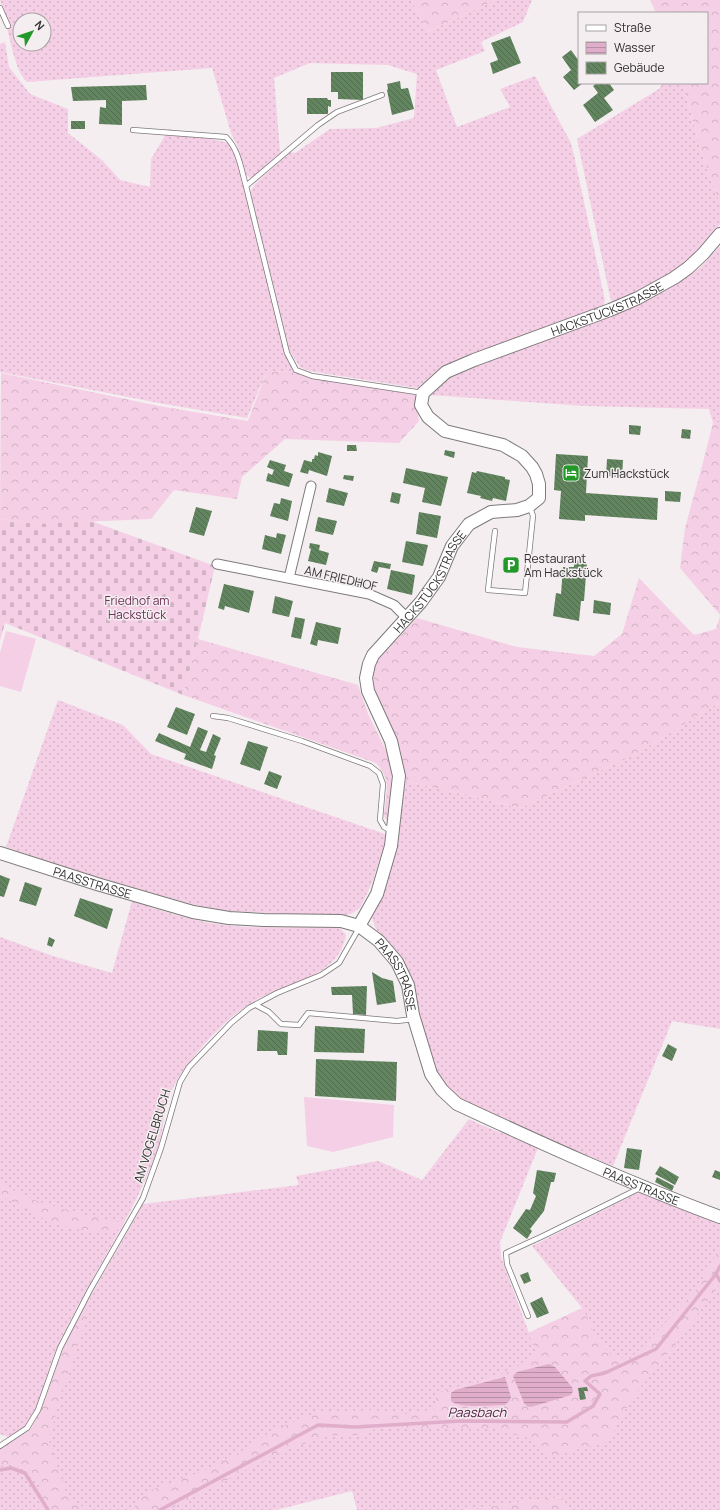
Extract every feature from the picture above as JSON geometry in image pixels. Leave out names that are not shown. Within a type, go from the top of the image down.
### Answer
[{"type":"street","name":"HACKSTÜCKSTRASSE","points":[[423,392],[446,372],[638,298],[674,278],[688,268],[703,254],[720,234]]},
{"type":"street","points":[[423,392],[421,405],[428,417],[445,431],[503,445],[522,456],[532,467],[539,484],[539,498],[529,506]]},
{"type":"street","name":"AM FRIEDHOF","points":[[289,578],[311,486]]},
{"type":"street","name":"HACKSTÜCKSTRASSE","points":[[359,926],[377,894],[391,846],[399,776],[391,741],[368,691],[366,678],[369,664],[373,655],[421,602],[439,577],[452,546],[469,524],[491,512],[517,510],[529,506]]},
{"type":"street","name":"AM FRIEDHOF","points":[[217,564],[369,594],[394,605],[406,617]]},
{"type":"street","name":"PAASSTRASSE","points":[[0,853],[97,884],[194,912],[236,918],[341,921],[359,926],[379,941],[397,962],[408,985],[414,1019],[431,1074],[442,1090],[457,1104],[531,1138],[683,1203],[720,1217]]},
{"type":"lane","points":[[0,8],[8,26]]},
{"type":"lane","points":[[246,186],[318,125],[337,112],[382,96]]},
{"type":"lane","points":[[133,130],[226,137],[233,144],[239,159],[246,186],[287,353],[296,370],[312,376],[423,392]]},
{"type":"lane","points":[[495,532],[488,590],[525,593],[533,516],[529,506]]},
{"type":"lane","points":[[213,716],[228,718],[294,738],[370,766],[379,773],[383,784],[380,820],[384,827],[393,832]]},
{"type":"lane","name":"AM VOGELBRUCH","points":[[0,1446],[27,1428],[38,1410],[60,1348],[90,1290],[143,1198],[161,1148],[180,1082],[189,1067],[231,1023],[249,1008],[277,993],[321,975],[339,963],[359,926]]},
{"type":"lane","points":[[256,1005],[269,1012],[281,1024],[299,1025],[308,1013],[397,1021],[414,1019]]},
{"type":"lane","points":[[528,1316],[507,1264],[506,1253],[643,1186]]},
{"type":"green space","points":[[0,0],[411,0],[428,32],[495,0],[532,0],[523,22],[481,42],[485,51],[436,70],[457,127],[510,107],[500,89],[535,76],[571,143],[605,300],[603,306],[467,356],[437,371],[417,388],[309,371],[300,367],[289,350],[250,193],[255,184],[290,152],[295,153],[330,129],[376,128],[414,118],[417,74],[388,65],[310,63],[274,78],[280,151],[283,151],[253,178],[247,176],[245,172],[237,145],[231,133],[212,68],[27,82],[22,76],[13,52],[52,52],[52,12],[12,12],[12,48]]},
{"type":"green space","points":[[411,0],[495,0],[428,32]]},
{"type":"green space","points":[[650,0],[720,0],[720,203],[700,148],[683,84],[708,84],[708,12],[656,12]]},
{"type":"green space","points":[[5,42],[9,67],[30,94],[68,109],[68,133],[103,161],[120,180],[150,187],[151,159],[169,129],[233,144],[293,372],[267,371],[247,418],[164,404],[0,372],[0,44]]},
{"type":"green space","points":[[662,84],[683,84],[700,148],[720,203],[720,224],[708,242],[688,262],[656,283],[613,304],[610,297],[577,139],[659,89]]},
{"type":"green space","points":[[720,246],[720,422],[713,423],[709,409],[584,406],[431,395],[439,385],[453,375],[626,310],[667,290],[701,267]]},
{"type":"green space","points":[[267,371],[293,372],[415,395],[419,421],[399,443],[285,439],[242,477],[237,499],[174,490],[151,519],[35,524],[0,519],[1,373],[159,406],[248,421]]},
{"type":"green space","points":[[720,422],[720,615],[680,568],[685,528],[713,423]]},
{"type":"green space","name":"Friedhof am Hackstück","points":[[0,519],[35,524],[91,521],[215,566],[183,695],[5,623],[0,641]]},
{"type":"green space","points":[[639,578],[694,635],[716,629],[720,616],[720,702],[636,754],[521,808],[406,781],[400,750],[372,689],[376,662],[417,618],[517,647],[594,656],[622,634]]},
{"type":"green space","points":[[6,631],[36,639],[21,692],[0,686],[0,653]]},
{"type":"green space","points":[[198,639],[358,685],[368,714],[391,761],[392,788],[389,823],[384,816],[387,788],[385,776],[376,763],[183,695]]},
{"type":"green space","points":[[58,700],[123,725],[151,754],[385,834],[387,836],[372,883],[360,908],[351,914],[339,916],[226,911],[191,904],[83,873],[6,847]]},
{"type":"green space","points":[[720,702],[720,1029],[672,1021],[613,1166],[511,1124],[460,1100],[445,1087],[434,1072],[426,1050],[412,983],[404,961],[390,943],[376,929],[372,918],[395,852],[406,781],[521,808],[636,754]]},
{"type":"green space","points":[[132,901],[200,921],[224,925],[253,927],[340,928],[346,935],[342,948],[335,959],[325,968],[302,981],[254,1001],[235,1014],[203,1046],[184,1070],[168,1099],[157,1151],[136,1199],[59,1342],[40,1398],[30,1420],[18,1432],[8,1437],[0,1434],[0,937],[53,956],[112,973]]},
{"type":"green space","points":[[304,1097],[394,1105],[393,1137],[333,1152],[307,1146]]},
{"type":"green space","points":[[469,1119],[538,1148],[500,1242],[501,1257],[529,1333],[582,1308],[532,1246],[641,1191],[720,1223],[720,1510],[567,1510],[562,1497],[463,1510],[357,1510],[352,1491],[276,1510],[0,1510],[0,1449],[24,1435],[36,1420],[73,1329],[143,1204],[299,1185],[296,1176],[378,1161],[422,1180]]},
{"type":"green space","points":[[0,1177],[9,1188],[37,1201],[73,1212],[124,1223],[121,1230],[93,1233],[51,1223],[0,1195]]},
{"type":"green space","points":[[720,1247],[720,1284],[679,1340],[632,1398],[608,1442],[547,1457],[529,1438],[491,1428],[416,1428],[380,1426],[366,1435],[328,1435],[280,1453],[168,1510],[132,1510],[146,1492],[205,1470],[235,1455],[274,1430],[317,1412],[372,1410],[406,1414],[436,1409],[436,1393],[513,1370],[536,1352],[528,1333],[583,1308],[595,1336],[610,1354],[629,1360],[694,1293]]},
{"type":"green space","points":[[88,1298],[84,1326],[59,1402],[49,1440],[67,1495],[87,1510],[42,1510],[40,1485],[31,1471],[10,1464],[0,1466],[0,1449],[30,1430],[43,1406],[63,1349]]},
{"type":"green space","points":[[562,1497],[567,1510],[463,1510]]},
{"type":"water","points":[[549,1364],[555,1367],[572,1387],[573,1391],[571,1395],[531,1407],[527,1406],[524,1403],[513,1376],[517,1372]]},
{"type":"water","points":[[505,1377],[511,1397],[505,1405],[469,1406],[451,1401],[451,1393],[455,1390]]},
{"type":"building","points":[[510,36],[521,63],[493,74],[490,63],[498,60],[491,43]]},
{"type":"building","points":[[571,50],[578,60],[578,84],[582,84],[574,90],[563,77],[571,70],[562,57]]},
{"type":"building","points":[[331,72],[363,72],[363,100],[338,99],[338,92],[331,92]]},
{"type":"building","points":[[400,81],[401,89],[408,88],[414,109],[392,115],[387,84]]},
{"type":"building","points":[[596,84],[610,84],[614,90],[604,98],[613,110],[595,122],[583,105],[598,93],[593,86]]},
{"type":"building","points":[[146,85],[147,100],[122,101],[122,125],[99,124],[100,107],[106,108],[106,100],[73,101],[71,87]]},
{"type":"building","points":[[307,98],[327,98],[328,100],[331,100],[331,107],[328,106],[328,114],[307,114]]},
{"type":"building","points":[[71,121],[85,121],[85,129],[71,129]]},
{"type":"building","points":[[629,425],[641,426],[640,435],[629,434]]},
{"type":"building","points":[[682,429],[691,430],[690,439],[681,438]]},
{"type":"building","points":[[347,445],[356,445],[357,451],[347,451]]},
{"type":"building","points":[[445,450],[455,452],[454,458],[444,455]]},
{"type":"building","points":[[318,452],[332,456],[327,476],[309,470],[308,474],[300,472],[304,460],[312,462],[315,455],[318,456]]},
{"type":"building","name":"Zum Hackstück","points":[[556,454],[588,456],[586,493],[658,498],[657,520],[585,515],[585,521],[559,519],[561,491],[554,490]]},
{"type":"building","points":[[607,459],[623,460],[622,477],[606,476]]},
{"type":"building","points":[[270,460],[286,465],[284,471],[293,474],[289,487],[266,481],[268,473],[272,475],[274,470],[267,467]]},
{"type":"building","points":[[406,468],[448,477],[441,506],[422,502],[425,488],[403,483]]},
{"type":"building","points":[[477,471],[505,477],[505,479],[510,480],[506,501],[493,498],[492,501],[480,498],[481,496],[467,493],[472,472],[476,473]]},
{"type":"building","points":[[344,475],[354,476],[353,481],[343,479]]},
{"type":"building","points":[[329,488],[348,493],[344,506],[326,502]]},
{"type":"building","points":[[665,491],[681,492],[680,502],[665,501]]},
{"type":"building","points":[[392,492],[401,494],[399,504],[390,502]]},
{"type":"building","points":[[281,498],[292,501],[288,521],[270,516],[274,503],[280,504]]},
{"type":"building","points":[[196,507],[212,511],[204,536],[189,532]]},
{"type":"building","points":[[419,512],[441,516],[437,538],[416,534]]},
{"type":"building","points":[[318,517],[337,521],[333,535],[315,531]]},
{"type":"building","points":[[277,533],[286,535],[281,554],[262,549],[265,535],[276,538]]},
{"type":"building","points":[[406,541],[428,545],[423,566],[402,562]]},
{"type":"building","points":[[310,543],[320,545],[319,550],[329,553],[326,565],[308,561],[311,549],[309,548]]},
{"type":"building","points":[[574,560],[587,562],[584,601],[581,601],[579,621],[553,616],[556,593],[561,594],[563,567],[574,567]]},
{"type":"building","points":[[374,561],[391,564],[390,569],[379,567],[377,573],[371,571]]},
{"type":"building","points":[[391,570],[415,575],[412,595],[387,589]]},
{"type":"building","points":[[356,578],[366,580],[365,587],[355,585]]},
{"type":"building","points":[[224,584],[254,591],[249,613],[225,606],[224,610],[218,608]]},
{"type":"building","points":[[275,596],[293,601],[289,617],[272,613]]},
{"type":"building","points":[[594,600],[611,603],[610,615],[593,613]]},
{"type":"building","points":[[295,617],[305,619],[301,639],[291,637]]},
{"type":"building","points":[[316,622],[341,628],[338,644],[318,640],[317,646],[310,644]]},
{"type":"building","points":[[176,707],[195,714],[187,735],[167,727]]},
{"type":"building","points":[[198,727],[208,731],[200,750],[206,752],[213,734],[221,738],[214,755],[216,756],[212,769],[184,759],[186,754],[155,741],[159,733],[190,747]]},
{"type":"building","points":[[248,741],[268,747],[260,771],[240,764]]},
{"type":"building","points":[[269,771],[282,776],[277,789],[264,784]]},
{"type":"building","points":[[0,875],[10,879],[4,897],[0,896]]},
{"type":"building","points":[[25,882],[42,888],[36,906],[19,901]]},
{"type":"building","points":[[80,898],[113,909],[107,929],[74,916]]},
{"type":"building","points":[[49,937],[55,940],[52,947],[47,945]]},
{"type":"building","points":[[372,972],[382,978],[393,981],[396,1002],[377,1005]]},
{"type":"building","points":[[367,986],[366,1015],[353,1014],[352,995],[332,995],[331,987]]},
{"type":"building","points":[[315,1026],[365,1029],[364,1053],[314,1052]]},
{"type":"building","points":[[258,1030],[288,1032],[287,1055],[278,1055],[277,1051],[257,1051]]},
{"type":"building","points":[[668,1044],[677,1049],[672,1061],[662,1056]]},
{"type":"building","points":[[316,1059],[397,1062],[396,1101],[315,1096]]},
{"type":"building","points":[[627,1148],[642,1150],[639,1170],[624,1168]]},
{"type":"building","points":[[660,1166],[679,1177],[675,1185],[655,1174]]},
{"type":"building","points":[[537,1170],[556,1173],[554,1182],[551,1182],[544,1211],[530,1229],[532,1231],[527,1239],[513,1228],[526,1209],[530,1210],[536,1196],[533,1193]]},
{"type":"building","points":[[715,1170],[720,1172],[720,1180],[712,1177]]},
{"type":"building","points":[[657,1177],[674,1186],[672,1191],[655,1182]]},
{"type":"building","points":[[528,1272],[531,1281],[524,1284],[520,1275]]},
{"type":"building","points":[[542,1297],[549,1313],[537,1318],[530,1303]]},
{"type":"building","points":[[587,1387],[588,1391],[584,1391],[586,1399],[580,1400],[578,1388]]},
{"type":"waterway","name":"Paasbach","points":[[160,1510],[318,1425],[355,1427],[461,1421],[567,1422],[593,1406],[600,1394],[585,1381],[591,1376],[605,1373],[656,1349],[716,1274],[720,1266]]},
{"type":"waterway","name":"Paasbach","points":[[716,1274],[720,1281]]},
{"type":"waterway","points":[[0,1470],[11,1468],[25,1473],[48,1510]]},
{"type":"place","name":"Zum Hackstück","points":[[571,473]]},
{"type":"place","name":"Restaurant Am Hackstück","points":[[511,565]]}]
